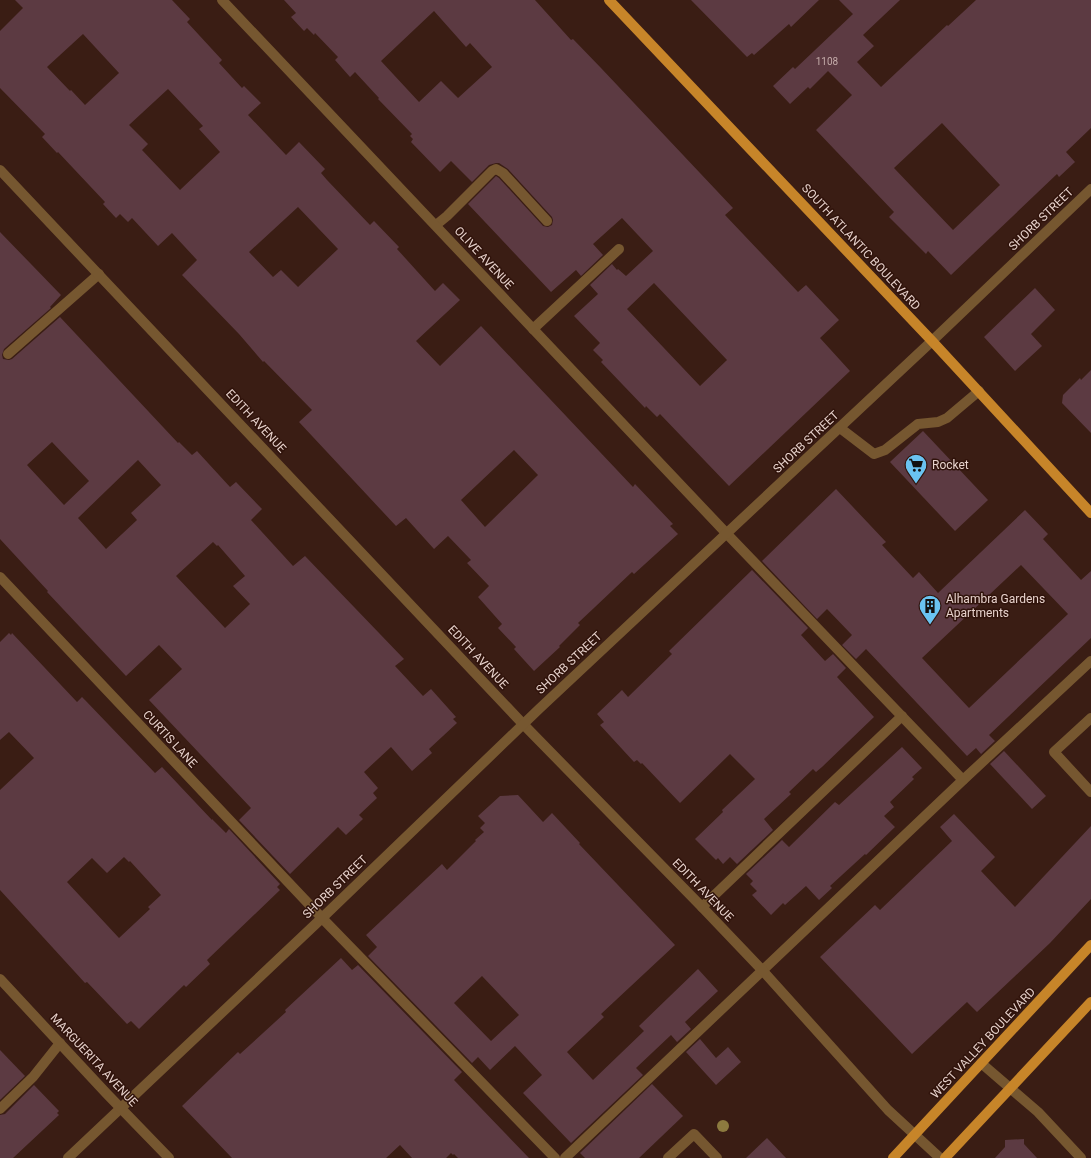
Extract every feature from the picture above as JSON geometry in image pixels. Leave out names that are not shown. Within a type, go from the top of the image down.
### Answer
[{"type":"main road","name":"SOUTH ATLANTIC BOULEVARD","points":[[609,0],[979,391],[1091,513]]},
{"type":"main road","name":"WEST VALLEY BOULEVARD","points":[[893,1158],[1091,945]]},
{"type":"main road","points":[[945,1158],[1091,1002]]},
{"type":"street","name":"OLIVE AVENUE","points":[[222,0],[727,534],[963,780]]},
{"type":"street","points":[[436,226],[492,171],[496,169],[503,173],[546,221]]},
{"type":"street","name":"EDITH AVENUE","points":[[0,170],[523,724],[763,971],[888,1110],[940,1158]]},
{"type":"street","name":"SHORB STREET","points":[[68,1158],[322,918],[523,724],[840,428],[1091,190]]},
{"type":"street","points":[[533,329],[619,248]]},
{"type":"street","points":[[8,354],[99,274]]},
{"type":"street","points":[[840,428],[874,454],[885,450],[918,424],[938,422],[947,418],[979,391]]},
{"type":"street","name":"CURTIS LANE","points":[[0,577],[322,918],[555,1158]]},
{"type":"street","points":[[566,1158],[963,780],[1091,661]]},
{"type":"street","points":[[702,907],[902,716]]},
{"type":"street","points":[[1091,718],[1054,752],[1091,792]]},
{"type":"street","name":"MARGUERITA AVENUE","points":[[0,979],[169,1158]]},
{"type":"street","points":[[0,1109],[33,1077],[60,1044]]},
{"type":"street","points":[[981,1063],[1038,1112],[1081,1158]]},
{"type":"street","points":[[668,1158],[694,1134],[717,1158]]},
{"type":"building","points":[[15,0],[172,0],[190,19],[187,22],[222,60],[219,63],[242,88],[244,86],[261,103],[248,115],[286,155],[299,142],[325,169],[321,173],[327,180],[370,225],[374,221],[399,247],[397,249],[435,291],[443,283],[460,300],[416,341],[440,366],[481,326],[633,487],[635,484],[673,524],[670,526],[678,534],[634,574],[632,572],[578,623],[580,625],[559,646],[560,647],[534,671],[514,649],[516,647],[498,628],[502,624],[478,597],[489,586],[467,563],[471,560],[448,536],[434,549],[406,518],[396,526],[299,422],[312,410],[264,361],[263,362],[239,334],[182,275],[197,260],[172,233],[158,246],[132,218],[128,222],[120,214],[116,218],[103,204],[105,202],[42,137],[45,134],[0,88],[0,31],[23,8]],"holes":[[[83,34],[119,73],[85,105],[47,67]],[[168,89],[203,126],[199,129],[220,152],[180,190],[142,150],[148,144],[129,125]],[[298,207],[338,249],[298,287],[281,270],[273,277],[249,252]],[[514,450],[538,475],[485,527],[461,500]]]},
{"type":"building","points":[[284,0],[535,0],[571,40],[573,39],[601,68],[733,208],[725,215],[798,292],[806,285],[839,320],[820,338],[850,371],[729,486],[660,414],[657,417],[646,406],[645,408],[601,362],[603,360],[593,350],[600,343],[574,316],[598,294],[590,285],[612,264],[617,270],[618,269],[626,276],[653,251],[622,218],[593,244],[603,255],[581,276],[576,270],[551,292],[468,204],[496,176],[543,226],[548,227],[552,225],[552,217],[508,169],[499,163],[489,165],[472,182],[451,161],[440,172],[411,142],[413,139],[410,136],[412,134],[378,99],[379,98],[355,72],[350,77],[335,60],[338,57],[315,33],[314,35],[307,28],[304,31],[291,17],[296,13]],"holes":[[[434,11],[466,47],[470,43],[492,67],[458,98],[441,81],[419,102],[381,61]],[[654,283],[727,360],[700,386],[627,309]]]},
{"type":"building","points":[[691,0],[819,0],[791,27],[789,24],[754,55],[752,53],[747,57]]},
{"type":"building","points":[[839,0],[900,0],[863,35],[874,46],[857,62],[881,87],[976,0],[1091,0],[1091,128],[1066,152],[1075,162],[1059,177],[1057,174],[951,275],[928,251],[926,254],[889,217],[894,212],[816,130],[852,95],[828,71],[810,89],[808,87],[790,104],[773,86],[793,67],[795,69],[853,14]],"holes":[[[942,123],[1000,185],[953,230],[894,168]]]},
{"type":"building","points":[[0,232],[61,295],[50,307],[51,308],[4,349],[2,355],[3,359],[12,359],[60,317],[178,443],[179,442],[192,455],[197,451],[230,487],[236,482],[262,509],[251,520],[293,566],[305,556],[404,659],[395,666],[423,696],[431,689],[456,717],[453,719],[457,723],[429,749],[432,753],[412,771],[391,747],[364,772],[378,788],[373,793],[377,798],[359,815],[363,819],[346,835],[338,827],[290,874],[239,820],[251,808],[149,700],[182,669],[159,645],[126,676],[47,592],[48,591],[0,539]],"holes":[[[52,442],[89,481],[64,505],[27,465]],[[138,460],[161,485],[131,513],[137,520],[106,549],[78,518]],[[213,542],[217,546],[218,545],[245,576],[233,586],[250,604],[225,628],[176,576]]]},
{"type":"building","points":[[1035,288],[1055,310],[1031,334],[1042,346],[1015,371],[984,337]]},
{"type":"building","points":[[1091,370],[1091,433],[1062,403],[1063,395],[1080,378],[1081,380]]},
{"type":"building","points":[[923,431],[988,500],[955,531],[890,462]]},
{"type":"building","points":[[836,489],[886,542],[882,545],[913,578],[919,572],[938,593],[1025,510],[1048,534],[1043,539],[1081,580],[1091,571],[1091,638],[989,735],[995,741],[981,754],[976,748],[967,756],[866,649],[856,659],[842,645],[852,635],[827,609],[817,619],[762,561]],"holes":[[[1021,565],[1068,614],[969,708],[922,658]]]},
{"type":"building","points":[[752,570],[808,628],[801,635],[825,661],[833,654],[846,668],[837,677],[874,717],[822,767],[816,772],[813,769],[789,792],[791,794],[764,819],[773,830],[737,864],[730,857],[723,864],[718,858],[716,860],[695,839],[723,812],[722,810],[755,779],[730,754],[680,803],[642,763],[641,764],[637,760],[634,762],[600,725],[604,722],[597,714],[622,690],[628,697],[672,654],[669,651]]},
{"type":"building","points":[[9,633],[11,635],[12,633],[77,702],[82,697],[155,773],[162,767],[226,833],[229,829],[280,884],[277,887],[280,890],[207,960],[210,964],[186,987],[184,985],[139,1029],[131,1021],[127,1024],[87,982],[85,983],[0,890],[0,790],[34,758],[9,732],[0,740],[0,642]],"holes":[[[124,857],[129,862],[130,861],[161,895],[148,907],[150,909],[119,938],[67,882],[92,858],[107,873]]]},
{"type":"building","points":[[902,747],[922,768],[912,777],[914,779],[890,802],[894,807],[884,816],[895,827],[866,855],[865,854],[830,886],[832,888],[819,900],[806,886],[785,905],[783,903],[771,915],[752,895],[757,891],[750,884],[753,881],[746,874],[782,840],[789,847],[835,802],[839,805]]},
{"type":"building","points":[[1004,751],[1046,796],[1032,809],[990,764]]},
{"type":"building","points":[[518,795],[543,822],[552,813],[580,843],[579,844],[675,945],[601,1014],[604,1017],[567,1052],[593,1080],[644,1031],[639,1026],[698,969],[718,991],[685,1022],[691,1029],[677,1042],[671,1035],[636,1068],[643,1075],[571,1143],[523,1093],[542,1075],[515,1046],[490,1070],[478,1057],[472,1063],[368,956],[377,947],[366,935],[442,864],[447,870],[476,841],[475,840],[484,832],[480,828],[485,823],[478,816],[500,796]],"holes":[[[482,976],[519,1015],[491,1041],[454,1003]]]},
{"type":"building","points":[[954,814],[995,857],[981,871],[1015,907],[1091,826],[1091,899],[1050,943],[977,1012],[967,1002],[912,1054],[820,957],[875,905],[880,910],[952,841],[940,827]]},
{"type":"building","points":[[341,958],[352,970],[358,965],[462,1072],[454,1080],[529,1158],[458,1158],[451,1153],[446,1158],[412,1158],[400,1145],[386,1158],[232,1158],[182,1106],[238,1052],[240,1054],[286,1012],[285,1010]]},
{"type":"building","points":[[700,1039],[716,1058],[728,1047],[741,1062],[716,1085],[686,1052]]},
{"type":"building","points":[[0,1050],[25,1076],[0,1100]]},
{"type":"building","points":[[652,1084],[683,1116],[639,1158],[585,1158],[580,1153]]},
{"type":"building","points":[[34,1085],[59,1111],[57,1113],[59,1115],[13,1158],[0,1158],[0,1115],[5,1114]]},
{"type":"building","points":[[767,1138],[786,1158],[746,1158]]},
{"type":"building","points":[[1024,1139],[1024,1144],[1037,1158],[995,1158],[1005,1147],[1005,1140]]},
{"type":"place","name":"Rocket","points":[[916,484]]},
{"type":"place","name":"Alhambra Gardens Apartments","points":[[930,626]]}]
